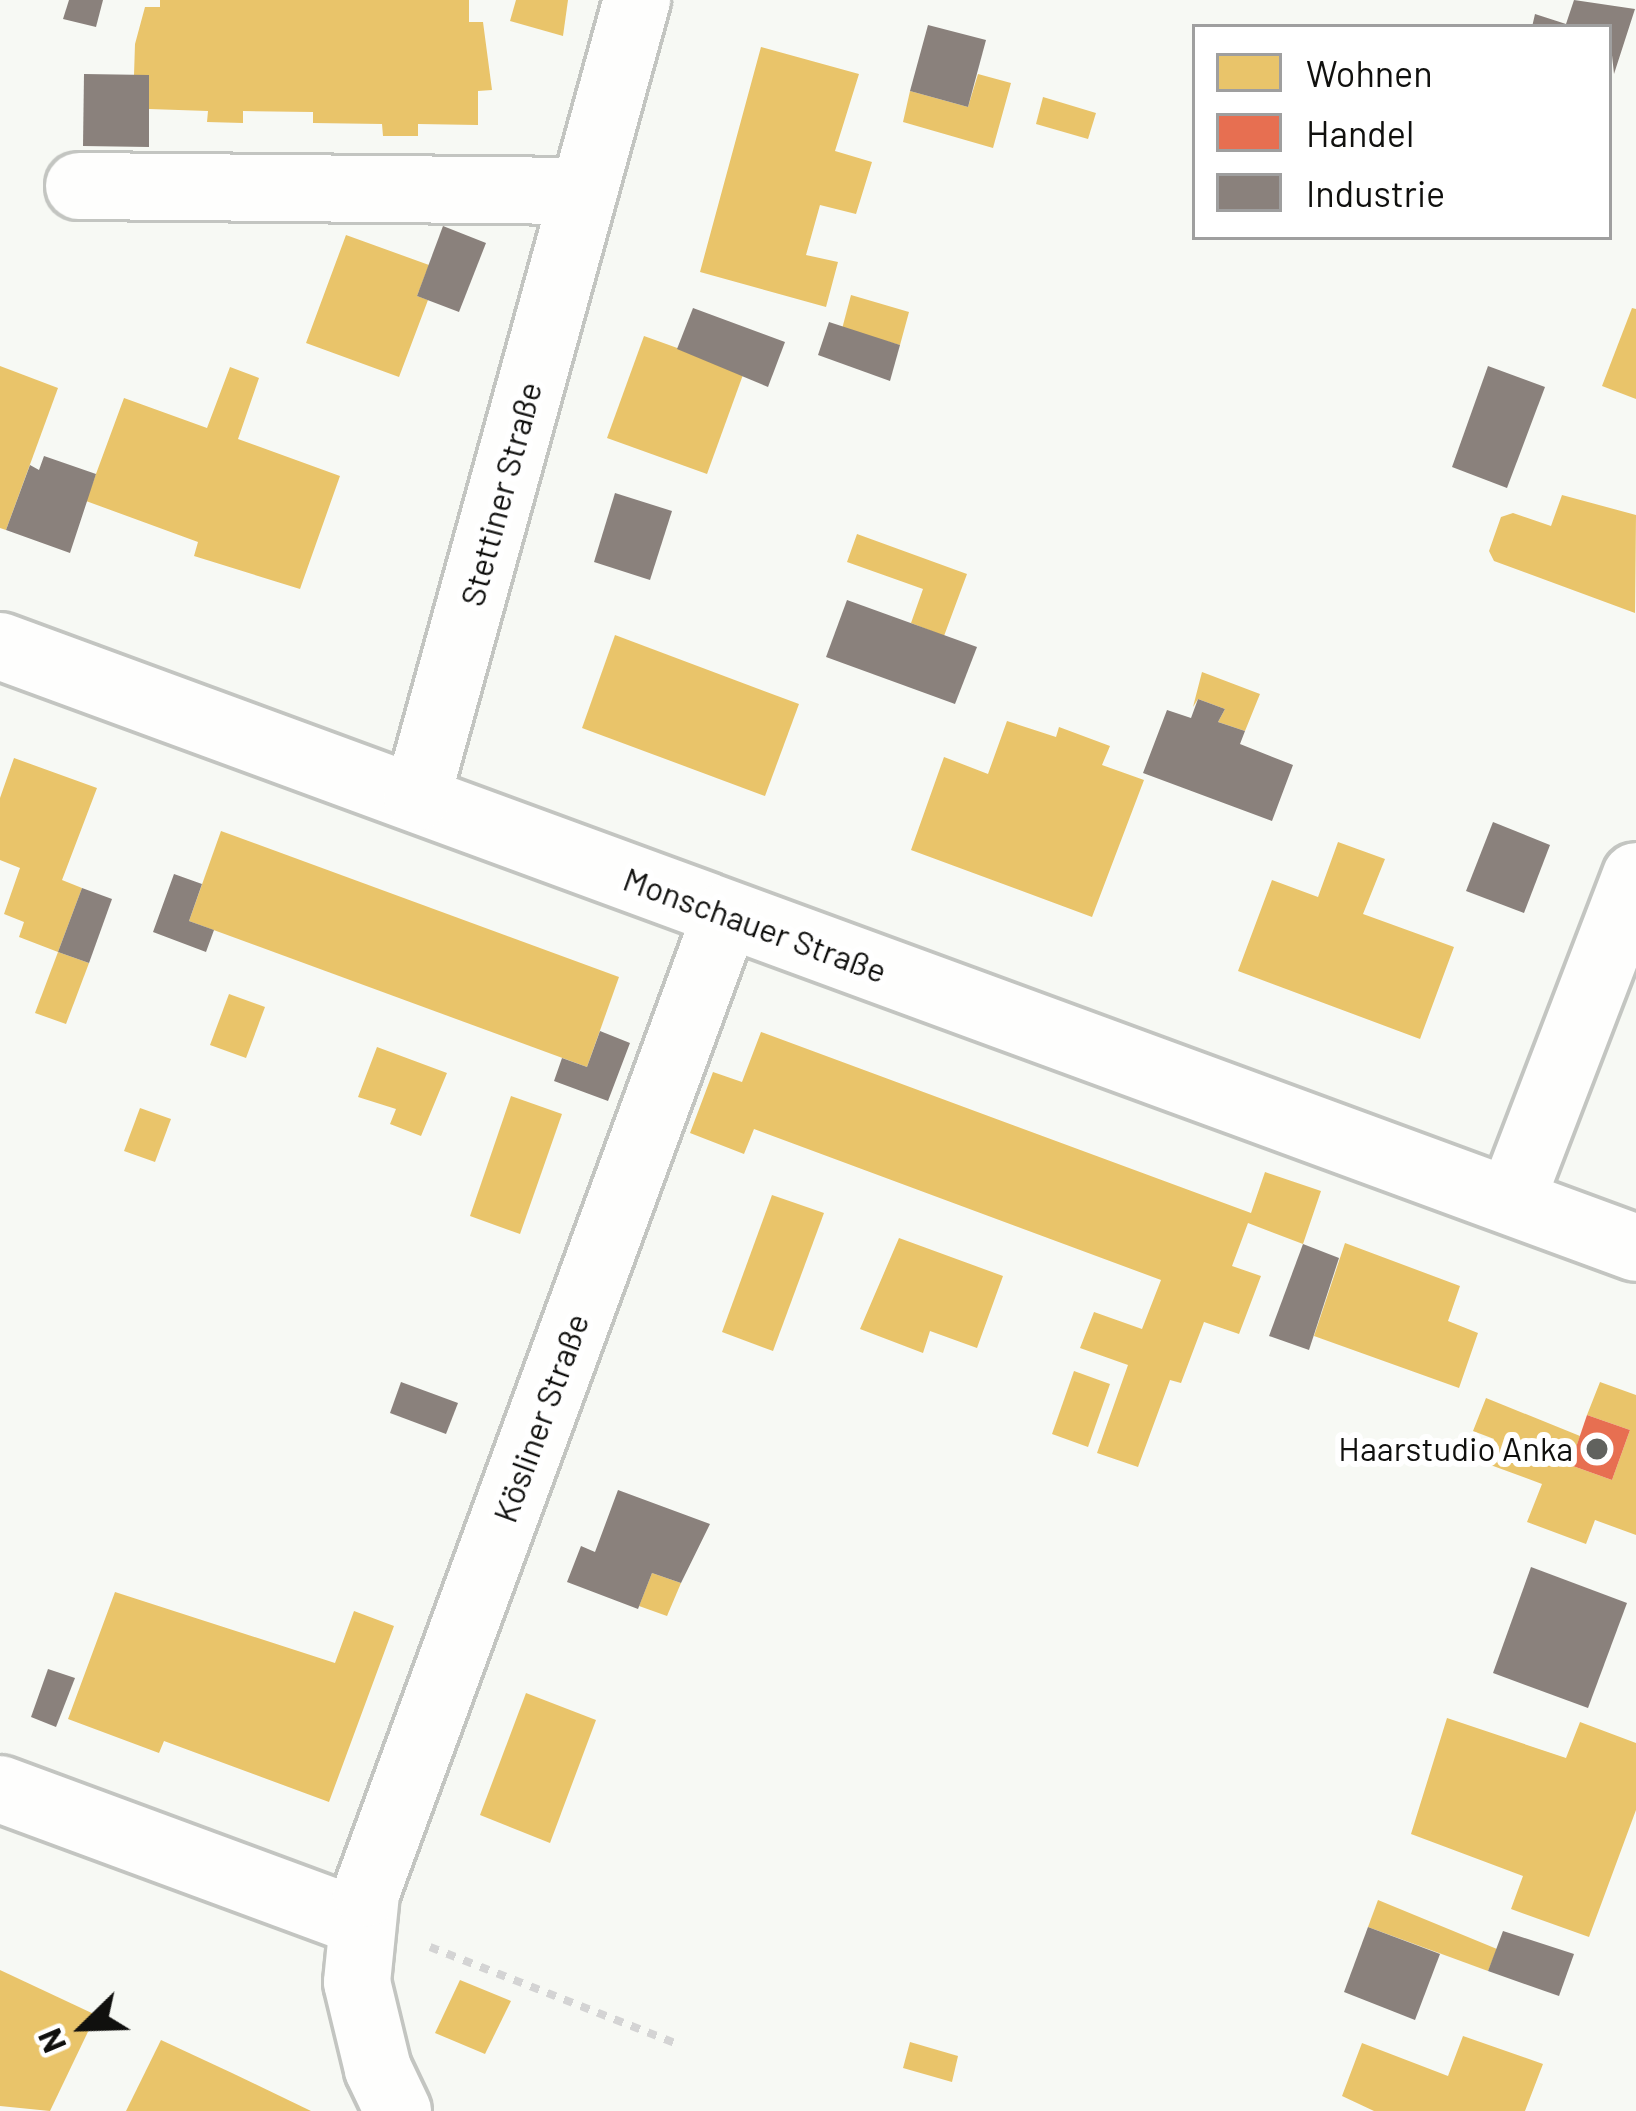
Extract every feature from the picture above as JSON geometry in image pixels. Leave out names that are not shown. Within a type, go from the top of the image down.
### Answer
[{"type":"street","name":"Stettiner Straße","points":[[418,797],[637,0]]},
{"type":"street","points":[[79,186],[584,191]]},
{"type":"street","name":"Monschauer Straße","points":[[0,646],[1636,1247]]},
{"type":"street","points":[[1511,1201],[1636,876]]},
{"type":"street","name":"Kösliner Straße","points":[[398,2111],[362,2014],[360,1922],[726,915]]},
{"type":"street","points":[[0,1789],[360,1922]]},
{"type":"path","points":[[360,1922],[675,2042]]},
{"type":"building: Wohnen","points":[[160,0],[469,0],[469,22],[483,22],[492,90],[478,91],[478,125],[418,124],[418,136],[383,136],[382,124],[313,123],[313,112],[243,111],[243,123],[207,122],[208,111],[149,109],[149,75],[134,75],[135,44],[145,7],[160,7]]},
{"type":"building: Wohnen","points":[[516,0],[568,0],[563,36],[510,21]]},
{"type":"building: Wohnen","points":[[761,47],[859,74],[835,151],[872,162],[856,214],[820,205],[806,255],[838,262],[826,307],[700,272]]},
{"type":"building: Wohnen","points":[[978,74],[1011,83],[993,148],[903,122],[910,91],[968,107]]},
{"type":"building: Wohnen","points":[[1043,97],[1096,113],[1088,139],[1036,124]]},
{"type":"building: Wohnen","points":[[346,235],[429,265],[417,296],[428,300],[399,377],[306,343]]},
{"type":"building: Wohnen","points":[[851,295],[909,312],[900,345],[842,329]]},
{"type":"building: Wohnen","points":[[1632,308],[1636,309],[1636,399],[1602,386]]},
{"type":"building: Wohnen","points":[[644,336],[744,372],[707,474],[607,438]]},
{"type":"building: Wohnen","points":[[0,366],[58,388],[6,530],[0,528]]},
{"type":"building: Wohnen","points":[[230,367],[259,378],[238,439],[340,476],[300,589],[194,556],[198,542],[86,501],[124,398],[207,428]]},
{"type":"building: Wohnen","points":[[1562,495],[1636,515],[1635,613],[1494,561],[1489,551],[1501,517],[1513,513],[1551,526]]},
{"type":"building: Wohnen","points":[[857,534],[967,574],[944,636],[911,623],[923,589],[847,562]]},
{"type":"building: Wohnen","points":[[615,635],[799,704],[765,796],[582,728]]},
{"type":"building: Wohnen","points":[[1202,672],[1260,694],[1245,731],[1218,722],[1225,709],[1198,699],[1193,707]]},
{"type":"building: Wohnen","points":[[1007,721],[1056,737],[1059,727],[1110,746],[1102,765],[1144,780],[1092,917],[911,850],[944,757],[988,774]]},
{"type":"building: Wohnen","points":[[14,758],[97,788],[62,880],[82,888],[58,952],[19,937],[24,922],[4,914],[20,868],[0,860],[0,798]]},
{"type":"building: Wohnen","points":[[221,831],[619,977],[587,1067],[189,921]]},
{"type":"building: Wohnen","points":[[1338,842],[1385,859],[1363,914],[1454,947],[1420,1039],[1238,971],[1272,880],[1318,897]]},
{"type":"building: Wohnen","points":[[58,952],[89,963],[66,1024],[35,1013]]},
{"type":"building: Wohnen","points":[[229,994],[265,1007],[246,1058],[210,1045]]},
{"type":"building: Wohnen","points":[[761,1032],[1251,1213],[1265,1172],[1321,1191],[1303,1244],[1248,1223],[1232,1266],[1261,1276],[1239,1334],[1204,1322],[1181,1383],[1170,1380],[1138,1467],[1097,1453],[1128,1365],[1080,1348],[1094,1312],[1142,1329],[1161,1280],[754,1129],[744,1154],[690,1133],[713,1072],[742,1082]]},
{"type":"building: Wohnen","points":[[377,1047],[447,1073],[421,1136],[390,1124],[396,1109],[358,1097]]},
{"type":"building: Wohnen","points":[[511,1096],[562,1114],[520,1234],[470,1216]]},
{"type":"building: Wohnen","points":[[140,1108],[171,1119],[155,1162],[124,1151]]},
{"type":"building: Wohnen","points":[[772,1195],[824,1213],[773,1351],[722,1332]]},
{"type":"building: Wohnen","points":[[899,1238],[1003,1276],[977,1348],[930,1331],[923,1353],[860,1329]]},
{"type":"building: Wohnen","points":[[1345,1243],[1460,1286],[1448,1321],[1478,1333],[1459,1388],[1314,1336]]},
{"type":"building: Wohnen","points":[[1074,1371],[1110,1384],[1088,1447],[1052,1434]]},
{"type":"building: Wohnen","points":[[1600,1382],[1636,1395],[1636,1535],[1595,1520],[1586,1544],[1527,1522],[1542,1484],[1485,1463],[1494,1439],[1473,1431],[1486,1398],[1580,1436],[1570,1465],[1612,1480],[1630,1430],[1587,1415]]},
{"type":"building: Wohnen","points":[[652,1573],[681,1583],[667,1616],[639,1606]]},
{"type":"building: Wohnen","points":[[115,1592],[335,1663],[354,1611],[394,1626],[329,1802],[164,1741],[159,1753],[68,1719]]},
{"type":"building: Wohnen","points":[[526,1693],[596,1720],[550,1843],[480,1815]]},
{"type":"building: Wohnen","points":[[1447,1718],[1566,1758],[1580,1722],[1636,1743],[1636,1810],[1589,1937],[1511,1909],[1523,1876],[1411,1834]]},
{"type":"building: Wohnen","points":[[1378,1900],[1497,1949],[1488,1971],[1368,1927]]},
{"type":"building: Wohnen","points":[[0,1970],[96,2015],[50,2111],[0,2106]]},
{"type":"building: Wohnen","points":[[460,1980],[511,2001],[485,2054],[435,2033]]},
{"type":"building: Wohnen","points":[[1463,2036],[1543,2064],[1525,2111],[1374,2111],[1342,2096],[1362,2043],[1448,2076]]},
{"type":"building: Wohnen","points":[[161,2040],[232,2073],[311,2111],[126,2111]]},
{"type":"building: Wohnen","points":[[910,2042],[958,2056],[952,2082],[903,2068]]},
{"type":"building: Handel","points":[[1587,1415],[1630,1430],[1612,1480],[1570,1465]]},
{"type":"building: Industrie","points":[[69,0],[103,0],[96,27],[63,19]]},
{"type":"building: Industrie","points":[[1574,0],[1635,9],[1614,74],[1612,24],[1566,24]]},
{"type":"building: Industrie","points":[[1535,14],[1566,24],[1533,24]]},
{"type":"building: Industrie","points":[[928,25],[986,40],[968,107],[910,91]]},
{"type":"building: Industrie","points":[[84,74],[149,75],[149,147],[83,146]]},
{"type":"building: Industrie","points":[[443,226],[486,243],[459,312],[417,296]]},
{"type":"building: Industrie","points":[[693,308],[785,342],[768,387],[677,349]]},
{"type":"building: Industrie","points":[[829,322],[900,345],[890,381],[818,355]]},
{"type":"building: Industrie","points":[[1488,366],[1545,387],[1507,488],[1452,467]]},
{"type":"building: Industrie","points":[[44,456],[96,474],[70,553],[6,530],[30,465],[39,470]]},
{"type":"building: Industrie","points":[[615,493],[672,511],[650,580],[594,562]]},
{"type":"building: Industrie","points":[[847,600],[977,647],[955,704],[826,657]]},
{"type":"building: Industrie","points":[[1198,699],[1225,709],[1218,722],[1245,731],[1240,744],[1293,765],[1272,821],[1143,773],[1167,710],[1191,718]]},
{"type":"building: Industrie","points":[[1493,822],[1550,845],[1524,913],[1466,891]]},
{"type":"building: Industrie","points":[[174,874],[202,884],[189,921],[214,930],[206,952],[153,932]]},
{"type":"building: Industrie","points":[[82,888],[112,899],[89,963],[58,952]]},
{"type":"building: Industrie","points":[[600,1031],[630,1043],[608,1101],[554,1081],[562,1058],[587,1067]]},
{"type":"building: Industrie","points":[[1303,1244],[1339,1258],[1309,1350],[1269,1336]]},
{"type":"building: Industrie","points":[[401,1382],[458,1403],[446,1434],[390,1413]]},
{"type":"building: Industrie","points":[[618,1490],[710,1524],[681,1583],[652,1573],[638,1609],[567,1582],[581,1546],[595,1552]]},
{"type":"building: Industrie","points":[[1531,1567],[1627,1603],[1588,1708],[1493,1673]]},
{"type":"building: Industrie","points":[[48,1669],[75,1678],[56,1727],[31,1717]]},
{"type":"building: Industrie","points":[[1368,1927],[1440,1954],[1415,2020],[1344,1992]]},
{"type":"building: Industrie","points":[[1503,1931],[1574,1954],[1559,1996],[1488,1971]]},
{"type":"place","name":"Haarstudio Anka","points":[[1597,1449]]}]
